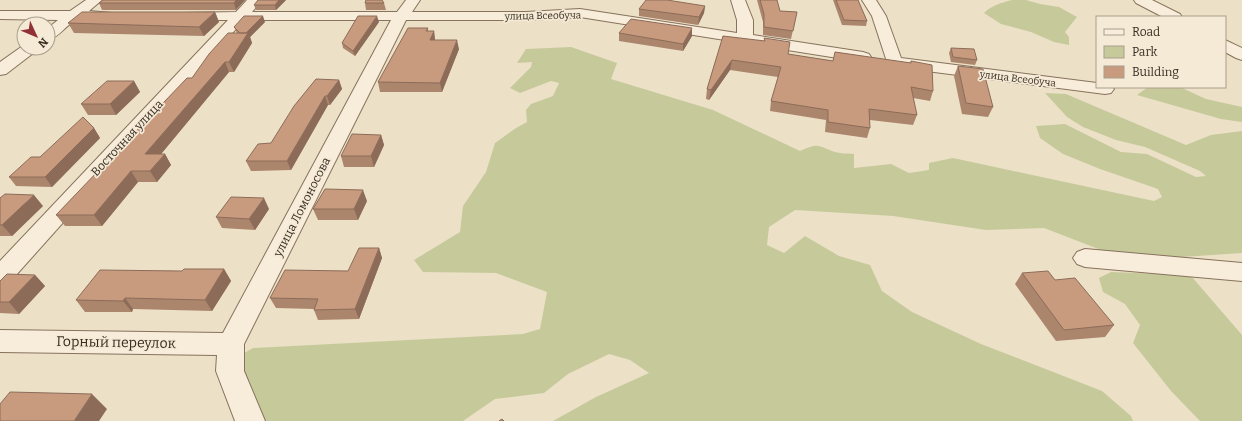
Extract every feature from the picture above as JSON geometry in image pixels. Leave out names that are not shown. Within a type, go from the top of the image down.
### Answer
[{"type":"street","points":[[56,29],[95,0]]},
{"type":"street","name":"Восточная улица","points":[[0,277],[255,0]]},
{"type":"street","points":[[593,14],[600,0]]},
{"type":"street","points":[[738,0],[745,20],[745,39]]},
{"type":"street","points":[[869,0],[879,16],[894,61]]},
{"type":"street","points":[[1141,0],[1173,16]]},
{"type":"street","name":"улица Всеобуча","points":[[177,16],[240,16],[407,8],[526,16],[580,13],[593,14],[640,23],[894,61],[1096,88]]},
{"type":"street","name":"улица Ломоносова","points":[[250,421],[230,371],[231,344],[407,8]]},
{"type":"street","points":[[0,15],[121,16]]},
{"type":"street","points":[[1226,46],[1242,55]]},
{"type":"street","points":[[0,70],[19,56]]},
{"type":"street","name":"улица Всеобуча","points":[[1097,88],[1105,89]]},
{"type":"street","points":[[1085,258],[1242,272]]},
{"type":"street","name":"Горный переулок","points":[[0,340],[231,344]]},
{"type":"green space","points":[[1012,0],[1026,0],[1059,7],[1077,17],[1065,32],[1069,37],[1069,45],[1054,42],[1031,32],[1001,24],[984,13],[993,6]]},
{"type":"green space","points":[[571,47],[617,63],[611,79],[713,110],[800,151],[818,146],[837,153],[854,154],[854,168],[891,164],[909,173],[929,170],[929,163],[953,158],[1154,201],[1162,197],[1158,189],[1100,169],[1063,154],[1040,138],[1036,126],[1065,124],[1121,152],[1147,154],[1196,177],[1206,176],[1200,171],[1145,147],[1116,140],[1083,127],[1067,117],[1045,93],[1066,94],[1186,145],[1211,135],[1242,131],[1242,253],[1182,257],[1114,255],[1044,228],[986,230],[893,216],[795,210],[769,227],[767,245],[784,253],[805,236],[839,256],[870,265],[882,291],[912,312],[981,344],[1102,391],[1131,416],[1133,421],[553,421],[596,397],[649,373],[630,360],[609,354],[568,374],[544,393],[495,399],[463,421],[262,421],[247,387],[239,356],[253,348],[523,334],[540,329],[547,292],[496,273],[423,272],[414,260],[460,232],[463,206],[486,172],[495,143],[527,122],[526,110],[531,104],[553,96],[559,83],[551,81],[520,93],[510,88],[531,67],[532,62],[517,63],[526,49]]},
{"type":"green space","points":[[1147,88],[1182,88],[1206,99],[1242,107],[1242,122],[1221,119],[1137,95]]},
{"type":"green space","points":[[1111,272],[1163,274],[1192,277],[1242,335],[1242,421],[1200,421],[1171,391],[1133,343],[1140,325],[1125,304],[1103,292],[1099,278]]},
{"type":"building","points":[[103,0],[236,0],[234,3],[99,3]]},
{"type":"building","points":[[258,0],[279,0],[275,5],[254,5]]},
{"type":"building","points":[[366,0],[382,0],[384,3],[365,3]]},
{"type":"building","points":[[646,0],[667,0],[705,6],[699,17],[639,9]]},
{"type":"building","points":[[760,0],[777,0],[780,11],[797,12],[793,31],[764,27],[764,14]]},
{"type":"building","points":[[836,0],[858,0],[867,21],[844,20]]},
{"type":"building","points":[[82,12],[215,12],[199,27],[68,23]]},
{"type":"building","points":[[244,16],[263,16],[246,33],[240,33],[234,27]]},
{"type":"building","points":[[358,16],[377,16],[353,51],[342,43]]},
{"type":"building","points":[[631,19],[692,28],[683,44],[619,33]]},
{"type":"building","points":[[408,28],[428,28],[426,31],[434,31],[430,40],[457,40],[440,83],[378,82]]},
{"type":"building","points":[[228,33],[248,33],[229,62],[225,62],[145,154],[165,154],[150,171],[131,171],[94,215],[56,215],[187,78],[192,78],[209,54]]},
{"type":"building","points":[[723,36],[765,41],[764,38],[790,42],[788,54],[833,61],[835,52],[932,65],[933,91],[911,87],[917,115],[869,109],[870,128],[828,122],[828,110],[771,101],[781,67],[732,60],[711,90],[707,89]]},
{"type":"building","points":[[951,48],[974,49],[977,60],[953,57]]},
{"type":"building","points":[[958,66],[983,69],[993,107],[966,103]]},
{"type":"building","points":[[316,79],[339,80],[327,96],[325,96],[287,161],[246,161],[258,144],[271,143],[294,106]]},
{"type":"building","points":[[107,81],[134,81],[110,104],[81,104]]},
{"type":"building","points":[[83,117],[94,128],[45,177],[9,177],[31,157],[40,157]]},
{"type":"building","points":[[352,134],[381,135],[371,156],[341,156]]},
{"type":"building","points":[[325,189],[363,190],[354,209],[313,209]]},
{"type":"building","points":[[5,194],[34,195],[2,225],[0,225],[0,198]]},
{"type":"building","points":[[231,197],[264,198],[249,219],[216,217]]},
{"type":"building","points":[[359,248],[379,248],[355,309],[314,310],[318,299],[270,298],[285,270],[348,271]]},
{"type":"building","points":[[184,269],[224,269],[205,300],[125,298],[123,301],[76,300],[100,270],[182,271]]},
{"type":"building","points":[[1048,271],[1055,280],[1075,278],[1114,325],[1064,330],[1022,273]]},
{"type":"building","points":[[7,274],[35,275],[9,302],[0,302],[0,281]]},
{"type":"building","points":[[10,392],[92,394],[74,421],[0,421],[0,404]]}]
